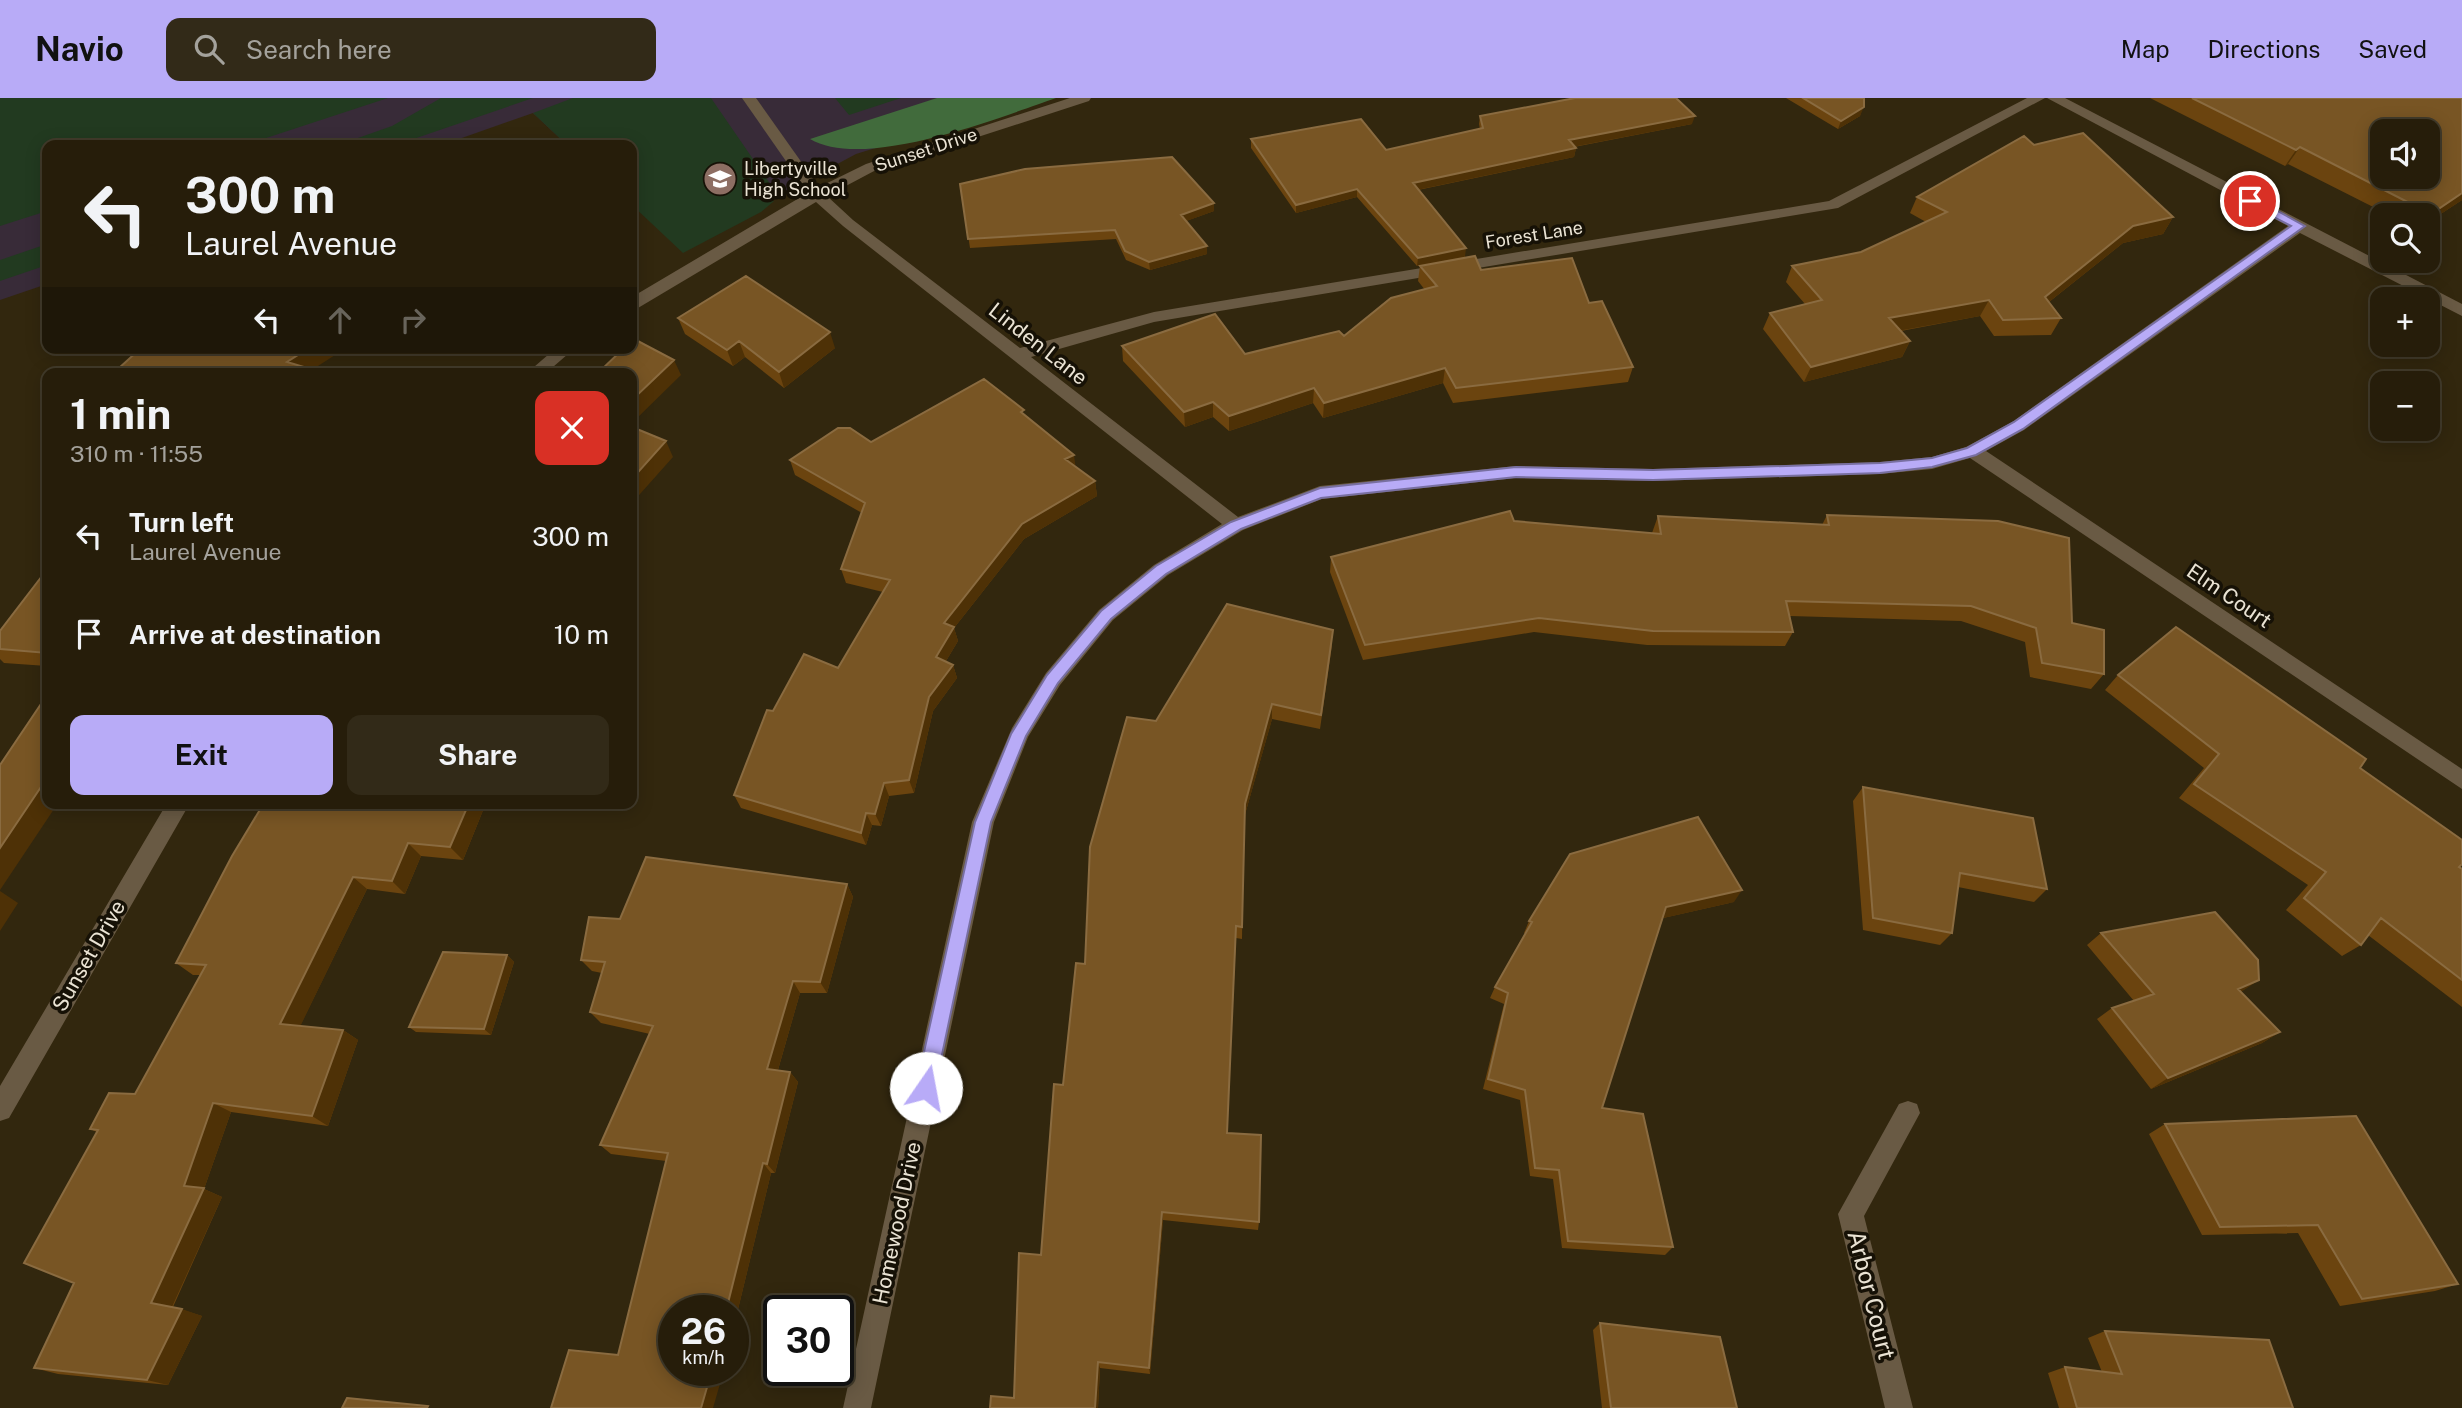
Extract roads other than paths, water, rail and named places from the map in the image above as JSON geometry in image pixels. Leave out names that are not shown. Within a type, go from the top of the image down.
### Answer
[{"type":"street","name":"Linden Lane","points":[[748,98],[816,194],[848,223],[1236,525]]},
{"type":"street","name":"Sunset Drive","points":[[637,301],[816,194],[871,167],[1084,98]]},
{"type":"street","name":"Forest Lane","points":[[1016,355],[1154,317],[1833,205],[2038,98]]},
{"type":"street","points":[[2054,98],[2462,311]]},
{"type":"street","name":"Homewood Drive","points":[[857,1408],[983,822],[1019,734],[1053,679],[1106,615],[1161,570],[1236,525],[1320,493],[1516,472],[1653,475],[1880,468],[1932,463],[1972,451],[2018,426],[2300,226]]},
{"type":"street","points":[[541,368],[559,354]]},
{"type":"street","name":"Elm Court","points":[[1972,451],[2462,780]]},
{"type":"street","name":"Sunset Drive","points":[[0,1109],[175,809]]},
{"type":"street","name":"Arbor Court","points":[[1899,1408],[1851,1213],[1908,1113]]},
{"type":"place","name":"Libertyville High School","points":[[720,179]]}]
